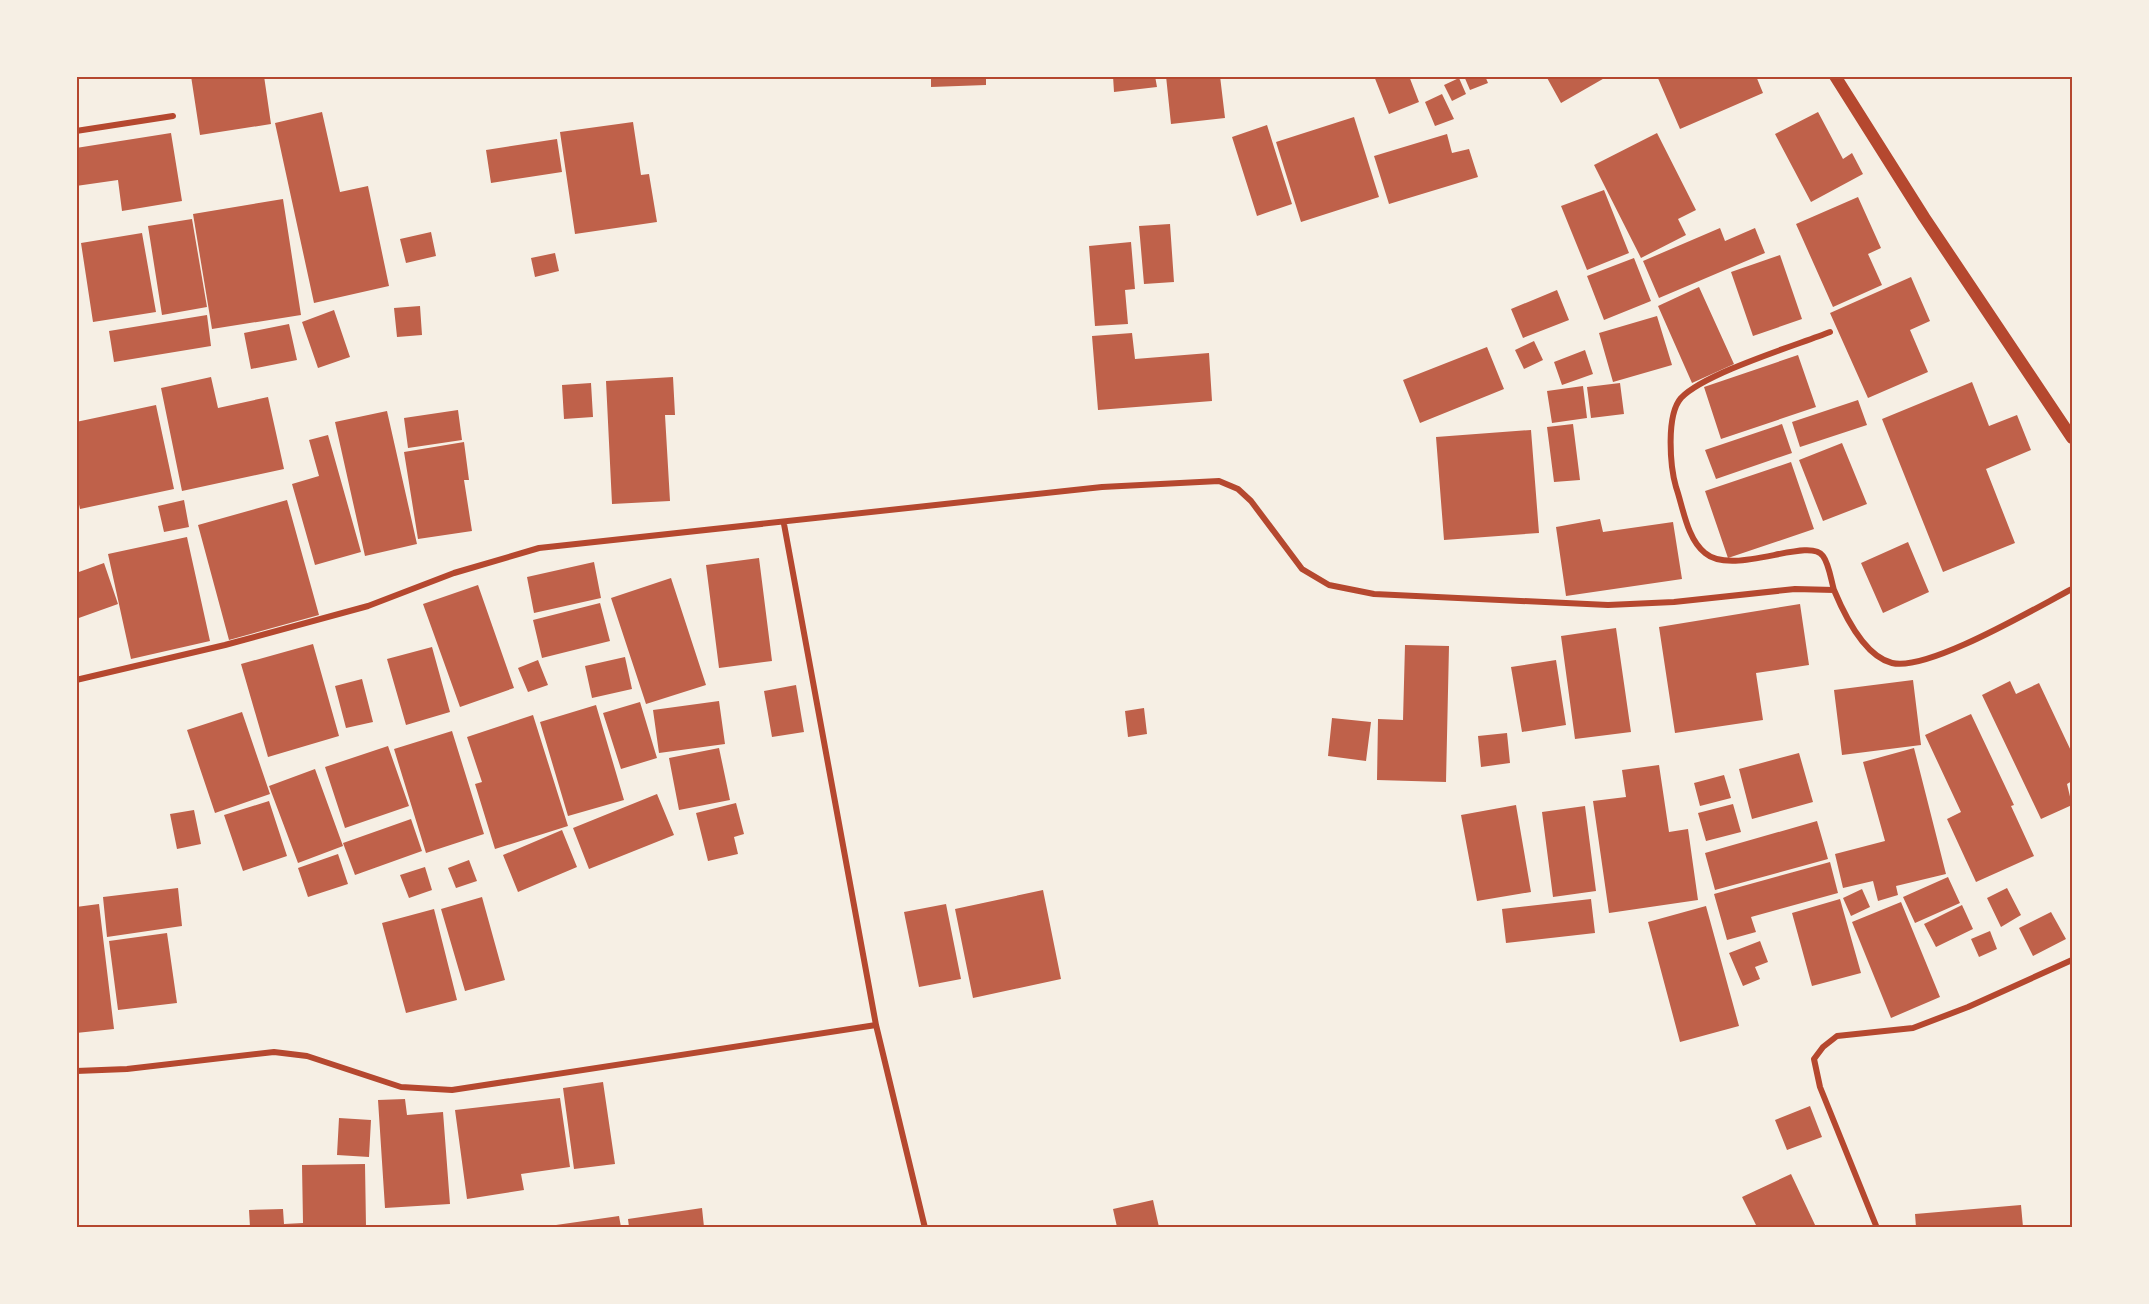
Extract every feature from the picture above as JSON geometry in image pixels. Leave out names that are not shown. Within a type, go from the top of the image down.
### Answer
[{"type":"main road","points":[[1835,76],[1924,217],[2073,438]]},
{"type":"street","points":[[76,131],[173,116]]},
{"type":"street","points":[[1830,332],[1705,381],[1680,399],[1672,418],[1672,472],[1690,531],[1705,554],[1724,561],[1762,559],[1806,549],[1816,550],[1823,556],[1844,614],[1858,635],[1883,658],[1892,663],[1938,656],[2073,590]]},
{"type":"street","points":[[76,680],[312,622],[368,606],[454,573],[539,548],[784,524],[1102,487],[1218,481],[1239,489],[1251,501],[1302,569],[1329,585],[1374,594],[1608,605],[1674,602],[1795,589],[1834,590]]},
{"type":"street","points":[[784,524],[876,1025],[925,1227]]},
{"type":"street","points":[[1877,1227],[1820,1087],[1814,1059],[1823,1047],[1837,1036],[1913,1028],[1968,1007],[2073,960]]},
{"type":"street","points":[[76,1071],[127,1069],[273,1052],[307,1056],[401,1087],[452,1090],[876,1025]]},
{"type":"building","points":[[191,76],[264,76],[271,124],[200,135]]},
{"type":"building","points":[[931,76],[986,76],[986,85],[931,87]]},
{"type":"building","points":[[1113,76],[1155,76],[1157,87],[1114,92]]},
{"type":"building","points":[[1166,76],[1220,76],[1225,118],[1171,124]]},
{"type":"building","points":[[1374,76],[1409,76],[1419,102],[1389,114]]},
{"type":"building","points":[[1464,76],[1485,76],[1488,83],[1470,90]]},
{"type":"building","points":[[1546,76],[1608,76],[1561,103]]},
{"type":"building","points":[[1657,76],[1756,76],[1763,93],[1680,129]]},
{"type":"building","points":[[1459,78],[1466,94],[1452,101],[1444,85]]},
{"type":"building","points":[[1442,94],[1454,119],[1435,126],[1425,102]]},
{"type":"building","points":[[322,112],[340,192],[368,186],[389,286],[314,303],[275,123]]},
{"type":"building","points":[[1818,112],[1843,159],[1852,153],[1863,174],[1811,202],[1775,134]]},
{"type":"building","points":[[1354,117],[1379,197],[1301,222],[1276,142]]},
{"type":"building","points":[[633,122],[641,175],[649,174],[657,222],[575,234],[560,132]]},
{"type":"building","points":[[1267,125],[1292,204],[1257,216],[1232,137]]},
{"type":"building","points":[[171,133],[182,201],[122,211],[118,180],[76,186],[76,148]]},
{"type":"building","points":[[1657,133],[1696,210],[1678,219],[1686,235],[1641,258],[1594,165]]},
{"type":"building","points":[[1447,134],[1452,153],[1469,149],[1478,177],[1389,204],[1374,156]]},
{"type":"building","points":[[557,139],[562,172],[491,183],[486,150]]},
{"type":"building","points":[[1604,190],[1629,253],[1587,270],[1561,206]]},
{"type":"building","points":[[1858,197],[1881,248],[1868,254],[1882,285],[1833,307],[1796,224]]},
{"type":"building","points":[[283,199],[301,315],[212,329],[193,214]]},
{"type":"building","points":[[192,219],[207,307],[162,315],[148,226]]},
{"type":"building","points":[[1170,224],[1174,282],[1144,284],[1139,226]]},
{"type":"building","points":[[1720,228],[1725,241],[1755,228],[1765,253],[1659,298],[1643,261]]},
{"type":"building","points":[[431,232],[436,256],[406,263],[400,239]]},
{"type":"building","points":[[142,233],[156,312],[93,322],[81,243]]},
{"type":"building","points":[[1131,242],[1135,289],[1125,290],[1128,324],[1095,326],[1089,246]]},
{"type":"building","points":[[555,253],[559,271],[535,277],[531,258]]},
{"type":"building","points":[[1780,255],[1802,319],[1753,336],[1731,272]]},
{"type":"building","points":[[1634,258],[1651,301],[1604,320],[1587,276]]},
{"type":"building","points":[[1911,277],[1930,321],[1910,330],[1928,372],[1868,398],[1830,313]]},
{"type":"building","points":[[1699,287],[1734,364],[1692,383],[1658,306]]},
{"type":"building","points":[[1557,290],[1569,320],[1523,338],[1511,309]]},
{"type":"building","points":[[420,306],[422,335],[397,337],[394,308]]},
{"type":"building","points":[[334,310],[350,357],[318,368],[302,322]]},
{"type":"building","points":[[207,315],[211,346],[114,362],[109,331]]},
{"type":"building","points":[[1657,316],[1672,365],[1613,382],[1599,333]]},
{"type":"building","points":[[289,324],[297,360],[251,369],[244,333]]},
{"type":"building","points":[[1132,333],[1135,359],[1209,353],[1212,401],[1098,410],[1092,336]]},
{"type":"building","points":[[1534,341],[1543,360],[1524,369],[1515,350]]},
{"type":"building","points":[[1487,347],[1504,389],[1420,423],[1403,380]]},
{"type":"building","points":[[1585,350],[1593,374],[1562,385],[1554,362]]},
{"type":"building","points":[[1798,355],[1816,407],[1721,439],[1704,387]]},
{"type":"building","points":[[211,377],[218,408],[268,397],[284,469],[182,491],[161,388]]},
{"type":"building","points":[[673,377],[675,415],[665,415],[670,501],[612,504],[606,381]]},
{"type":"building","points":[[1972,382],[1989,426],[2017,415],[2031,450],[1986,469],[2015,543],[1943,572],[1882,419]]},
{"type":"building","points":[[591,383],[593,417],[564,419],[562,385]]},
{"type":"building","points":[[1620,383],[1624,414],[1591,418],[1587,387]]},
{"type":"building","points":[[1583,386],[1587,418],[1552,423],[1547,391]]},
{"type":"building","points":[[1858,400],[1867,425],[1800,447],[1792,422]]},
{"type":"building","points":[[156,405],[174,489],[80,509],[76,491],[76,422]]},
{"type":"building","points":[[458,410],[462,440],[408,448],[404,418]]},
{"type":"building","points":[[387,411],[417,544],[365,556],[335,422]]},
{"type":"building","points":[[1573,424],[1580,480],[1554,482],[1547,427]]},
{"type":"building","points":[[1782,424],[1792,453],[1716,479],[1705,450]]},
{"type":"building","points":[[1531,430],[1539,533],[1444,540],[1436,437]]},
{"type":"building","points":[[328,435],[361,552],[315,565],[292,484],[319,476],[309,440]]},
{"type":"building","points":[[464,442],[469,480],[464,480],[472,531],[418,539],[404,452]]},
{"type":"building","points":[[1842,443],[1867,504],[1823,521],[1799,460]]},
{"type":"building","points":[[1791,462],[1814,529],[1728,558],[1705,491]]},
{"type":"building","points":[[184,500],[189,527],[164,532],[158,506]]},
{"type":"building","points":[[287,500],[319,615],[229,640],[198,525]]},
{"type":"building","points":[[1600,519],[1603,532],[1673,522],[1682,579],[1566,596],[1556,527]]},
{"type":"building","points":[[187,537],[210,641],[131,659],[108,554]]},
{"type":"building","points":[[1908,542],[1929,592],[1883,613],[1861,563]]},
{"type":"building","points":[[759,558],[772,661],[719,668],[706,565]]},
{"type":"building","points":[[594,562],[601,598],[534,613],[527,577]]},
{"type":"building","points":[[104,563],[118,604],[76,619],[76,573]]},
{"type":"building","points":[[671,578],[706,685],[646,704],[611,598]]},
{"type":"building","points":[[478,585],[514,688],[460,707],[423,604]]},
{"type":"building","points":[[600,603],[610,641],[542,658],[533,620]]},
{"type":"building","points":[[1800,604],[1809,665],[1756,673],[1763,720],[1675,733],[1659,627]]},
{"type":"building","points":[[1616,628],[1631,732],[1575,739],[1561,636]]},
{"type":"building","points":[[313,644],[339,736],[268,757],[241,664]]},
{"type":"building","points":[[1405,645],[1449,646],[1446,782],[1377,780],[1378,719],[1403,720]]},
{"type":"building","points":[[432,647],[450,712],[406,725],[387,659]]},
{"type":"building","points":[[625,657],[632,689],[592,698],[585,666]]},
{"type":"building","points":[[538,660],[548,685],[528,692],[518,668]]},
{"type":"building","points":[[1556,660],[1566,725],[1522,732],[1511,667]]},
{"type":"building","points":[[362,679],[373,722],[346,728],[335,686]]},
{"type":"building","points":[[1913,680],[1921,745],[1842,755],[1834,690]]},
{"type":"building","points":[[2010,681],[2016,694],[2039,683],[2072,753],[2072,781],[2067,784],[2072,805],[2041,819],[1982,695]]},
{"type":"building","points":[[796,685],[804,732],[772,737],[764,691]]},
{"type":"building","points":[[719,701],[725,744],[659,753],[653,710]]},
{"type":"building","points":[[640,702],[657,758],[621,769],[603,713]]},
{"type":"building","points":[[596,705],[624,800],[568,816],[540,722]]},
{"type":"building","points":[[1144,708],[1147,734],[1128,737],[1125,711]]},
{"type":"building","points":[[242,712],[270,794],[215,813],[187,730]]},
{"type":"building","points":[[1971,714],[2014,805],[2011,806],[2034,856],[1976,882],[1947,819],[1961,812],[1925,735]]},
{"type":"building","points":[[533,715],[568,826],[495,849],[475,784],[482,782],[467,737]]},
{"type":"building","points":[[1332,718],[1371,722],[1366,761],[1328,756]]},
{"type":"building","points":[[452,731],[484,834],[426,853],[394,749]]},
{"type":"building","points":[[1507,733],[1510,763],[1481,767],[1478,736]]},
{"type":"building","points":[[388,746],[409,806],[345,828],[325,767]]},
{"type":"building","points":[[719,748],[730,800],[679,810],[669,758]]},
{"type":"building","points":[[1914,748],[1946,874],[1896,886],[1898,895],[1878,901],[1873,881],[1843,888],[1835,854],[1885,841],[1863,762]]},
{"type":"building","points":[[1799,753],[1813,802],[1752,819],[1739,769]]},
{"type":"building","points":[[1659,765],[1669,832],[1688,829],[1698,900],[1609,913],[1593,801],[1626,797],[1622,770]]},
{"type":"building","points":[[315,769],[343,846],[298,863],[269,786]]},
{"type":"building","points":[[1724,775],[1731,798],[1700,806],[1694,783]]},
{"type":"building","points":[[657,794],[674,835],[589,869],[573,828]]},
{"type":"building","points":[[269,801],[287,856],[243,871],[224,815]]},
{"type":"building","points":[[736,803],[744,834],[734,837],[738,854],[708,861],[696,813]]},
{"type":"building","points":[[1733,804],[1741,832],[1706,841],[1698,813]]},
{"type":"building","points":[[1516,805],[1531,892],[1477,901],[1461,815]]},
{"type":"building","points":[[1585,806],[1596,891],[1553,897],[1542,812]]},
{"type":"building","points":[[194,810],[201,844],[177,849],[170,814]]},
{"type":"building","points":[[411,819],[422,851],[355,875],[343,843]]},
{"type":"building","points":[[1817,821],[1828,859],[1715,890],[1705,853]]},
{"type":"building","points":[[562,830],[577,867],[518,892],[503,855]]},
{"type":"building","points":[[338,854],[348,884],[308,897],[298,868]]},
{"type":"building","points":[[469,860],[477,881],[456,888],[448,868]]},
{"type":"building","points":[[1830,862],[1838,893],[1751,917],[1756,932],[1727,940],[1714,894]]},
{"type":"building","points":[[425,867],[432,890],[409,898],[400,875]]},
{"type":"building","points":[[1948,877],[1960,903],[1915,923],[1903,897]]},
{"type":"building","points":[[178,888],[182,926],[107,937],[103,897]]},
{"type":"building","points":[[2007,888],[2021,915],[2001,927],[1987,898]]},
{"type":"building","points":[[1862,889],[1870,907],[1851,916],[1843,898]]},
{"type":"building","points":[[1043,890],[1061,979],[973,998],[955,909]]},
{"type":"building","points":[[482,897],[505,980],[465,991],[441,909]]},
{"type":"building","points":[[1591,899],[1595,933],[1506,943],[1502,909]]},
{"type":"building","points":[[1840,899],[1861,973],[1812,986],[1792,913]]},
{"type":"building","points":[[1901,902],[1940,997],[1891,1018],[1852,922]]},
{"type":"building","points":[[99,904],[114,1029],[76,1033],[76,907]]},
{"type":"building","points":[[946,904],[961,979],[919,987],[904,912]]},
{"type":"building","points":[[1962,905],[1973,929],[1936,947],[1924,924]]},
{"type":"building","points":[[1706,906],[1739,1026],[1680,1042],[1648,922]]},
{"type":"building","points":[[434,909],[457,1000],[406,1013],[382,923]]},
{"type":"building","points":[[2051,912],[2066,939],[2033,956],[2019,928]]},
{"type":"building","points":[[1990,931],[1997,949],[1979,957],[1971,939]]},
{"type":"building","points":[[167,933],[177,1003],[118,1010],[109,941]]},
{"type":"building","points":[[1760,941],[1768,962],[1755,967],[1760,979],[1743,986],[1729,953]]},
{"type":"building","points":[[603,1082],[615,1164],[574,1169],[563,1088]]},
{"type":"building","points":[[560,1098],[570,1167],[521,1174],[524,1190],[467,1199],[455,1110]]},
{"type":"building","points":[[405,1099],[407,1115],[443,1112],[450,1204],[385,1208],[378,1100]]},
{"type":"building","points":[[1810,1106],[1822,1137],[1787,1150],[1775,1120]]},
{"type":"building","points":[[339,1118],[371,1120],[369,1157],[337,1155]]},
{"type":"building","points":[[365,1164],[366,1227],[250,1227],[249,1210],[283,1209],[284,1224],[303,1223],[302,1165]]},
{"type":"building","points":[[1791,1174],[1816,1227],[1757,1227],[1742,1197]]},
{"type":"building","points":[[1153,1200],[1159,1227],[1117,1227],[1113,1209]]},
{"type":"building","points":[[2021,1205],[2023,1227],[1916,1227],[1915,1214]]},
{"type":"building","points":[[702,1208],[704,1227],[629,1227],[628,1219]]},
{"type":"building","points":[[619,1216],[621,1227],[549,1226]]}]
